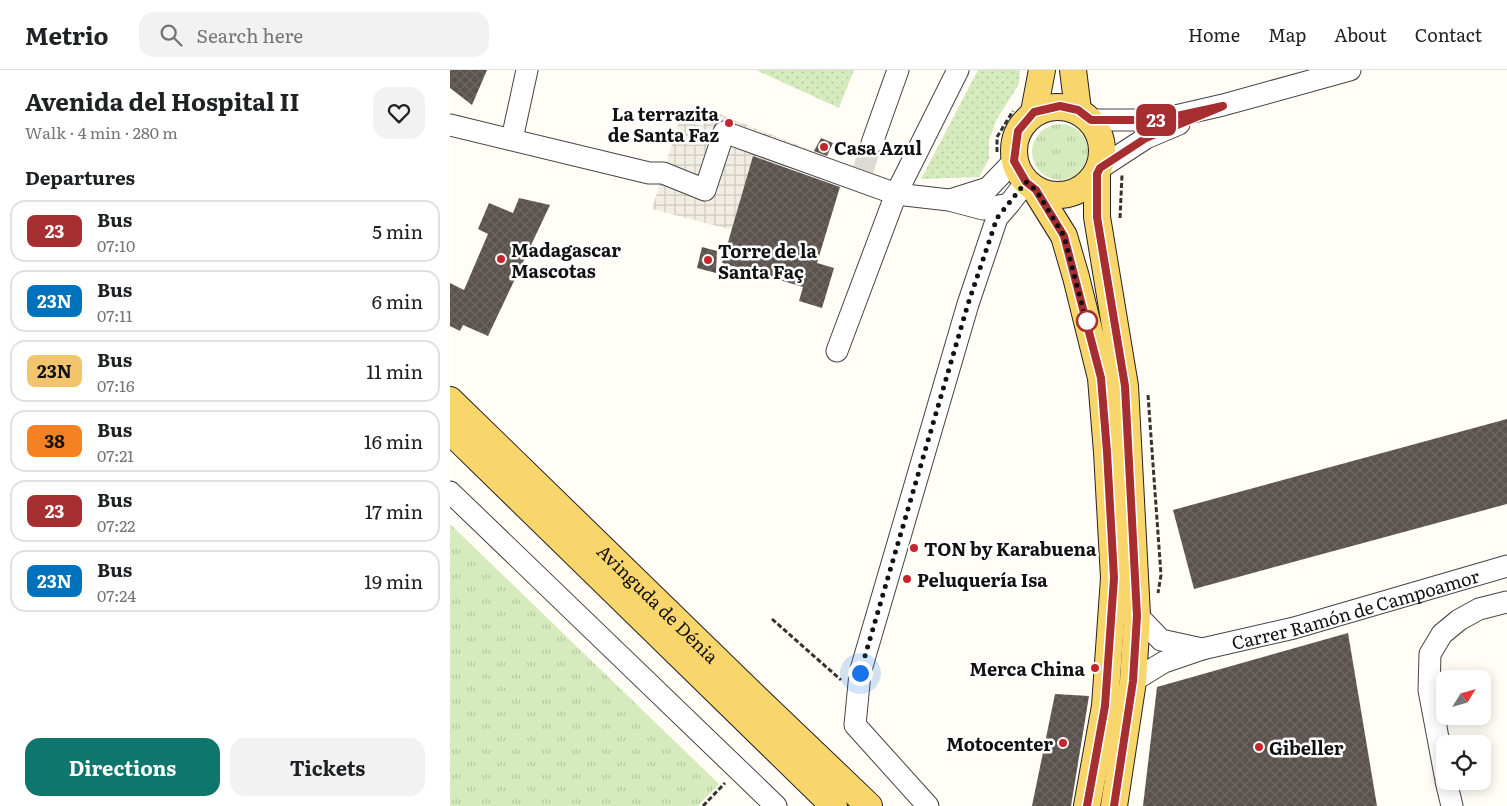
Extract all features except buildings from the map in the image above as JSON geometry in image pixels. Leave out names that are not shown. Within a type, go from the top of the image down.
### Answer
[{"type":"main road","points":[[1042,70],[1034,112],[1018,131],[1026,178],[1064,236],[1101,378],[1106,443],[1114,578],[1105,706],[1087,806]]},
{"type":"main road","points":[[1073,70],[1084,115],[1103,144],[1099,171],[1097,217],[1125,386],[1137,616],[1133,681],[1114,806]]},
{"type":"main road","points":[[1034,112],[1060,106],[1084,115]]},
{"type":"main road","points":[[1026,178],[1054,196],[1070,195],[1084,188],[1099,171]]},
{"type":"main road","name":"Avinguda de Dénia","points":[[450,400],[747,690],[869,806]]},
{"type":"main road","name":"Avinguda de Dénia","points":[[450,431],[834,806]]},
{"type":"street","points":[[512,139],[527,70]]},
{"type":"street","points":[[872,143],[898,70]]},
{"type":"street","points":[[837,351],[892,192],[958,70]]},
{"type":"street","points":[[1084,115],[1158,120],[1223,106],[1350,70]]},
{"type":"street","points":[[1099,171],[1146,138],[1223,106]]},
{"type":"street","points":[[450,125],[650,173],[663,173],[705,190],[724,132],[892,192],[949,200],[983,208],[1009,204]]},
{"type":"street","points":[[949,200],[1026,178]]},
{"type":"street","points":[[928,806],[855,725],[860,673],[968,304],[997,218],[1026,178]]},
{"type":"street","points":[[450,492],[776,806]]},
{"type":"street","name":"Carrer Ramón de Campoamor","points":[[1133,681],[1164,662],[1202,649],[1294,628],[1507,566]]},
{"type":"street","points":[[1438,735],[1429,690],[1430,654],[1442,634],[1459,620],[1479,609],[1507,602]]},
{"type":"street","name":"Carrer Ramón de Campoamor","points":[[1137,616],[1162,640],[1202,649]]},
{"type":"street","points":[[1448,790],[1452,806]]},
{"type":"path","points":[[703,806],[737,770]]},
{"type":"green space","points":[[756,70],[854,70],[839,108]]},
{"type":"green space","points":[[978,70],[1020,70],[1019,84],[997,119],[989,140],[989,159],[979,177],[921,179]]},
{"type":"green space","points":[[1054,124],[1066,124],[1076,128],[1084,136],[1088,152],[1084,168],[1076,176],[1066,180],[1054,180],[1044,176],[1036,168],[1032,158],[1032,146],[1036,136],[1044,128]]},
{"type":"green space","points":[[450,524],[719,784],[698,806],[450,806]]},
{"type":"shaded area","points":[[708,109],[863,170],[894,180],[885,197],[754,157],[732,230],[652,209],[679,121],[703,126]]},
{"type":"tunnel","points":[[863,170],[872,143]]},
{"type":"bus line","name":"23","points":[[1087,806],[1105,706],[1114,578],[1101,378],[1064,236],[1036,190],[1026,182],[1014,161],[1018,131],[1034,112],[1060,106],[1078,110],[1091,120],[1158,120],[1223,106],[1146,138],[1100,168],[1097,174],[1097,217],[1125,386],[1134,526],[1137,616],[1133,681],[1114,806]]},
{"type":"place","name":"La terrazita de Santa Faz","points":[[729,123]]},
{"type":"place","name":"Casa Azul","points":[[824,147]]},
{"type":"place","name":"Madagascar Mascotas","points":[[501,259]]},
{"type":"place","name":"Torre de la Santa Faç","points":[[708,260]]},
{"type":"place","name":"TON by Karabuena","points":[[914,548]]},
{"type":"place","name":"Peluquería Isa","points":[[907,579]]},
{"type":"place","name":"Merca China","points":[[1095,668]]},
{"type":"place","name":"Motocenter","points":[[1063,743]]},
{"type":"place","name":"Gibeller","points":[[1259,747]]},
{"type":"route","points":[[860,673],[968,304],[997,218],[1026,182],[1036,190],[1064,236],[1088,328],[1087,321]]}]
